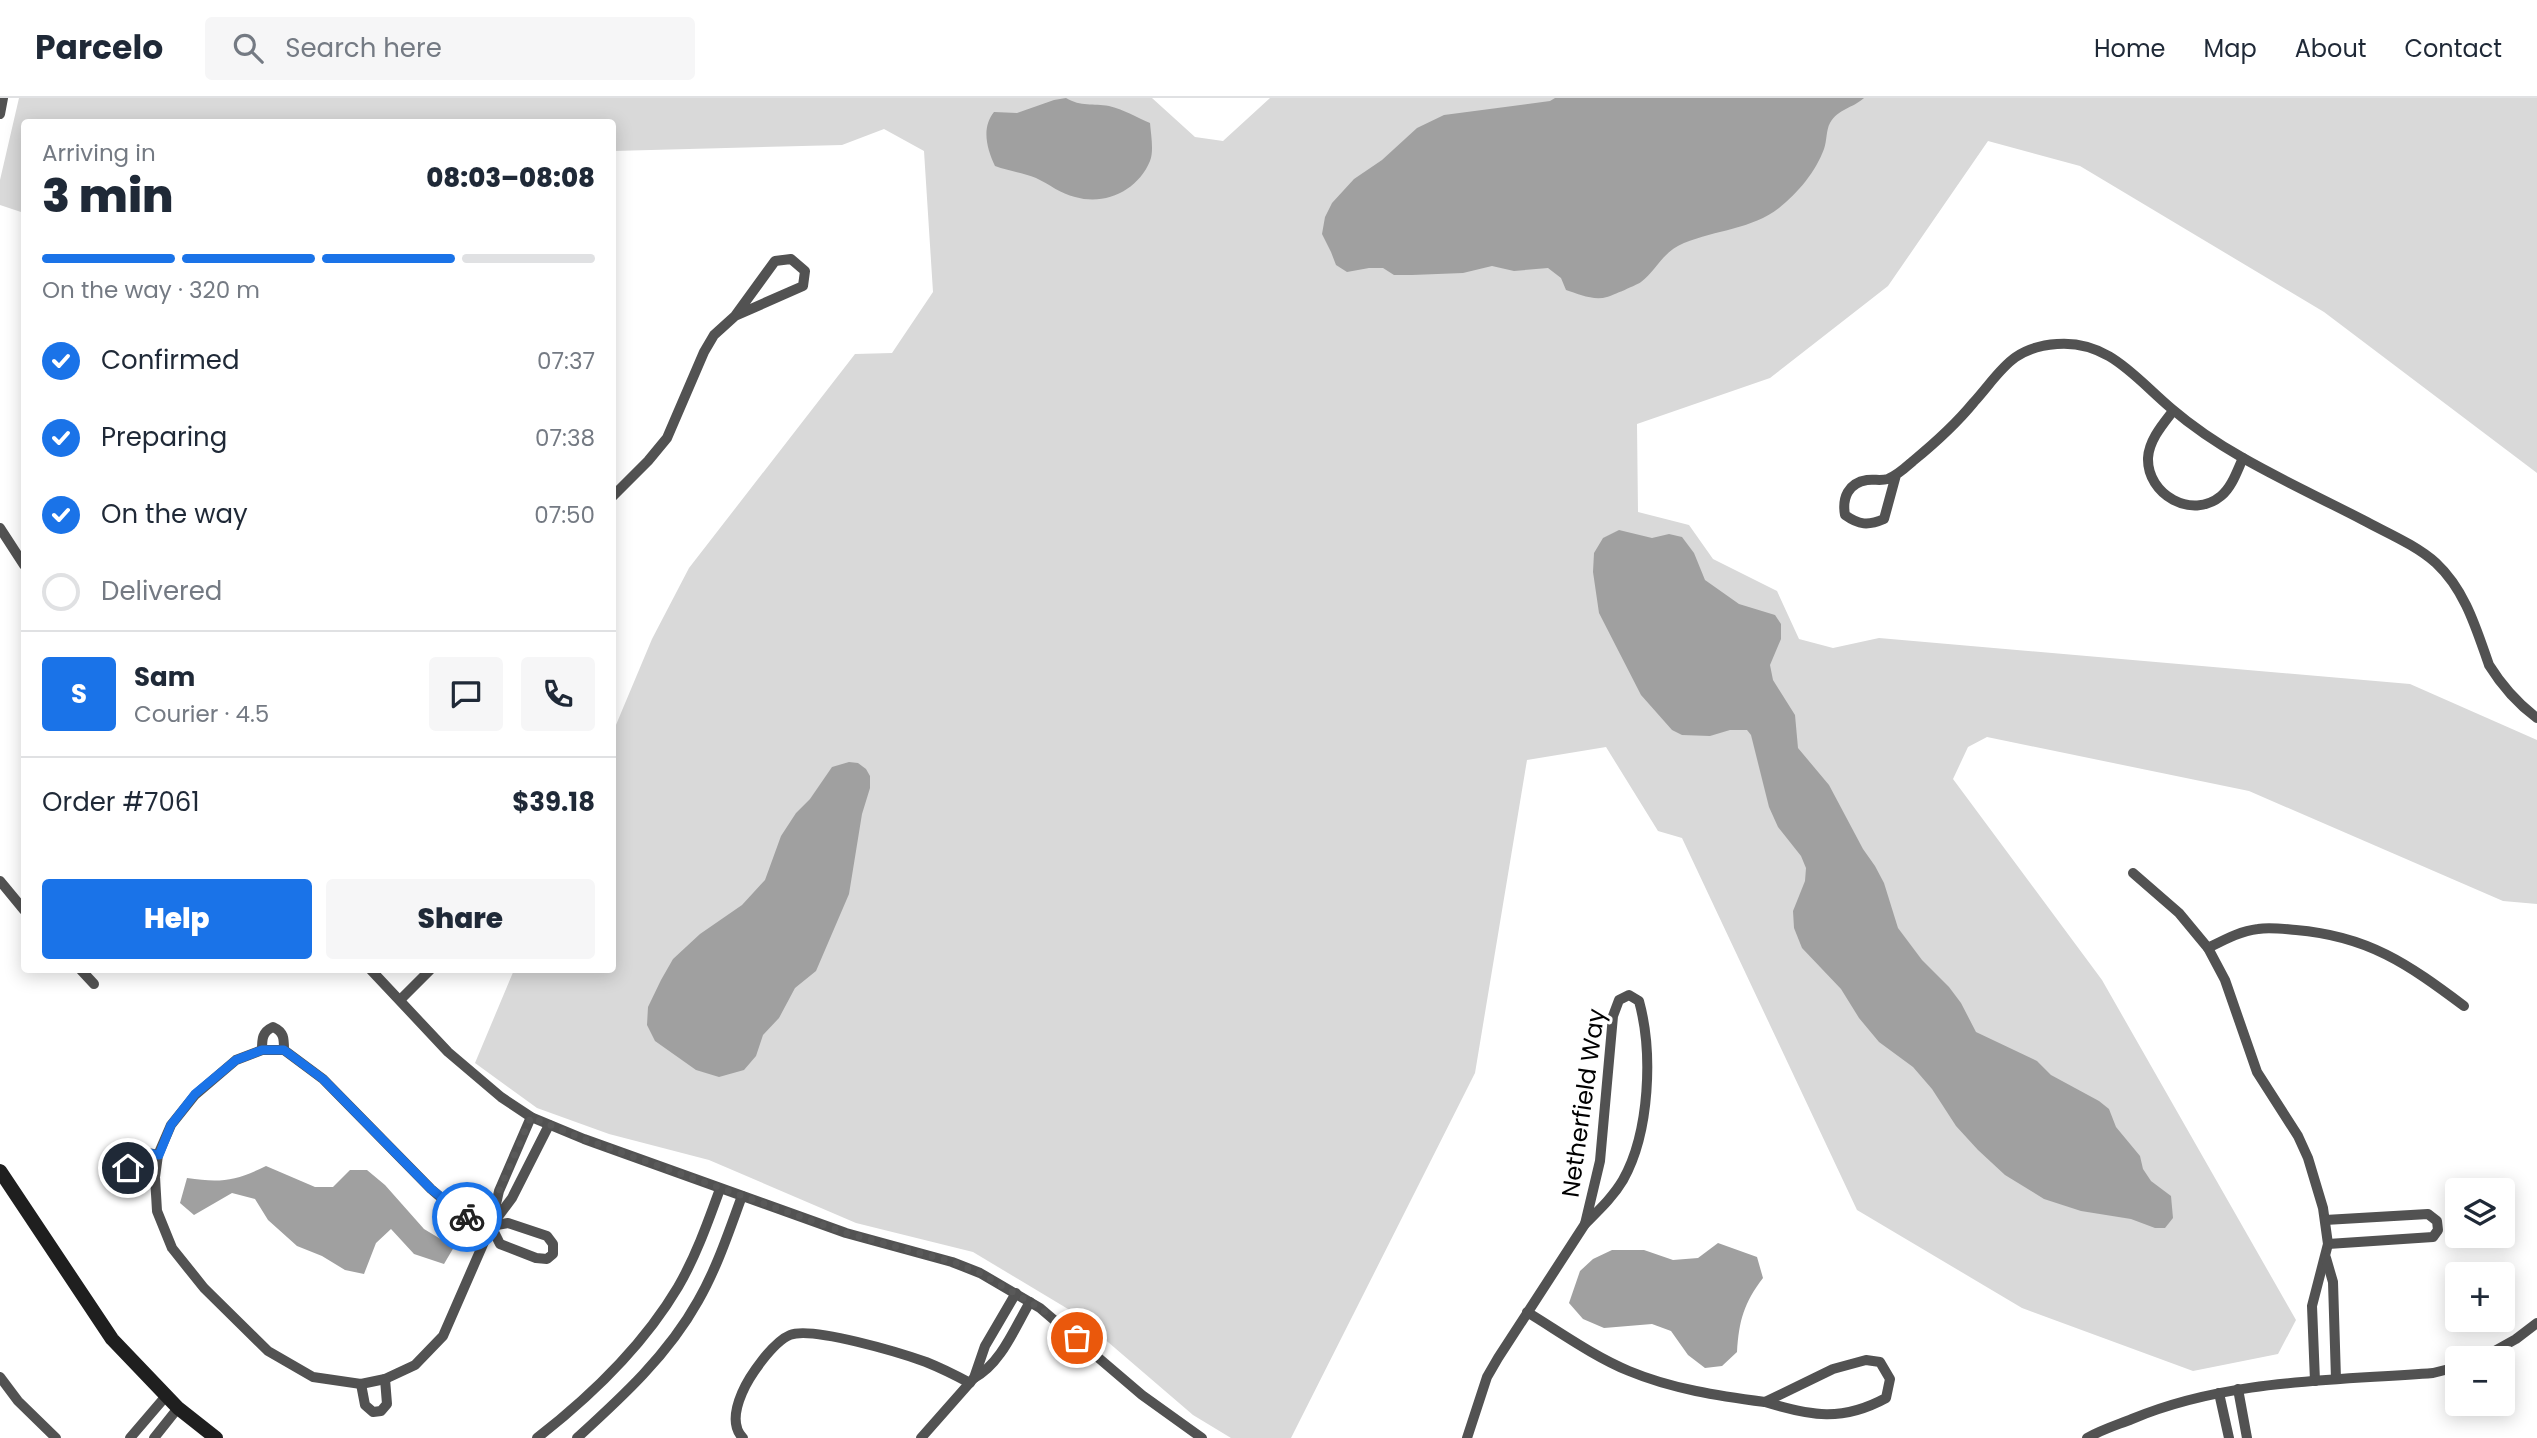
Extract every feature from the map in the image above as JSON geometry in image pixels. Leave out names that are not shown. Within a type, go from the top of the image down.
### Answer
[{"type":"street","points":[[0,114],[3,98]]},
{"type":"street","points":[[616,492],[667,438],[714,335],[735,316],[775,261],[791,259],[805,271],[803,286],[735,316]]},
{"type":"street","points":[[1896,475],[1884,519],[1870,525],[1856,523],[1845,515],[1843,505],[1846,494],[1854,484],[1868,480],[1884,480],[1896,475],[1939,439],[1974,403],[2008,361],[2040,346],[2072,344],[2095,348],[2115,358],[2173,411],[2243,458],[2395,537],[2437,564],[2462,596],[2495,676],[2512,697],[2537,718]]},
{"type":"street","points":[[2173,411],[2155,436],[2148,457],[2149,474],[2159,491],[2176,502],[2204,506],[2222,495],[2232,483],[2243,458]]},
{"type":"street","points":[[0,528],[21,560]]},
{"type":"street","points":[[2133,873],[2179,913],[2208,948],[2225,980],[2257,1072],[2298,1136],[2308,1158],[2318,1187],[2328,1244],[2312,1306],[2315,1381]]},
{"type":"street","points":[[0,881],[21,906]]},
{"type":"street","points":[[2208,948],[2237,934],[2258,929],[2306,931],[2337,936],[2391,956],[2414,969],[2464,1006]]},
{"type":"street","points":[[84,973],[94,984]]},
{"type":"street","points":[[378,973],[447,1052],[501,1097],[531,1117],[720,1189],[846,1233],[953,1262],[980,1273],[1030,1302],[1077,1338],[1142,1395],[1202,1438]]},
{"type":"street","points":[[400,1000],[427,973]]},
{"type":"street","name":"Netherfield Way","points":[[1467,1438],[1488,1377],[1527,1312],[1585,1224],[1610,1200],[1630,1167],[1645,1112],[1646,1065],[1643,1016],[1639,1001],[1629,995],[1619,1000],[1613,1016],[1600,1161],[1585,1224]]},
{"type":"street","points":[[262,1050],[262,1037],[273,1027],[280,1030],[284,1037],[284,1050]]},
{"type":"street","points":[[491,1226],[500,1244],[536,1258],[547,1259],[553,1254],[553,1244],[547,1236],[508,1223],[491,1226],[475,1222],[459,1213],[431,1189],[323,1079],[284,1050],[262,1050],[236,1060],[195,1094],[171,1125],[159,1155],[155,1177],[157,1211],[172,1248],[204,1288],[268,1351],[289,1364],[313,1377],[361,1384],[384,1379],[415,1365],[443,1336],[491,1226],[499,1191],[531,1117]]},
{"type":"street","points":[[491,1226],[512,1198],[549,1125]]},
{"type":"street","points":[[155,1177],[135,1174],[128,1168],[126,1160],[130,1154],[138,1151],[159,1155]]},
{"type":"street","points":[[0,1171],[112,1339],[178,1408],[216,1438]]},
{"type":"street","points":[[537,1438],[612,1371],[651,1327],[678,1286],[701,1240],[720,1189]]},
{"type":"street","points":[[578,1438],[630,1390],[692,1311],[723,1247],[742,1196]]},
{"type":"street","points":[[2325,1220],[2428,1214],[2437,1221],[2438,1230],[2433,1237],[2328,1244]]},
{"type":"street","points":[[2326,1258],[2333,1282],[2336,1379]]},
{"type":"street","points":[[972,1381],[985,1346],[1016,1293]]},
{"type":"street","points":[[921,1438],[972,1381],[994,1362],[1030,1302]]},
{"type":"street","points":[[1527,1312],[1629,1371],[1705,1394],[1765,1402],[1805,1413],[1840,1415],[1866,1409],[1886,1398],[1890,1379],[1880,1362],[1866,1360],[1833,1369],[1765,1402]]},
{"type":"street","points":[[2503,1346],[2537,1323]]},
{"type":"street","points":[[743,1438],[735,1420],[742,1392],[769,1352],[789,1336],[804,1332],[827,1335],[912,1357],[972,1381]]},
{"type":"street","points":[[2087,1438],[2150,1411],[2219,1392],[2445,1370]]},
{"type":"street","points":[[0,1377],[18,1401],[52,1437]]},
{"type":"street","points":[[361,1384],[365,1405],[373,1412],[380,1411],[387,1404],[384,1379]]},
{"type":"street","points":[[2238,1389],[2247,1438]]},
{"type":"street","points":[[2219,1392],[2229,1438]]},
{"type":"street","points":[[131,1438],[166,1396]]},
{"type":"street","points":[[154,1438],[178,1408]]},
{"type":"street","points":[[549,1429],[557,1438]]},
{"type":"shaded area","points":[[19,98],[1152,98],[1195,137],[1223,141],[1270,98],[2537,98],[2537,473],[2324,312],[2080,166],[1988,141],[1888,286],[1770,378],[1637,424],[1638,512],[1689,525],[1713,559],[1777,591],[1799,639],[1833,648],[1879,638],[2410,684],[2537,740],[2537,904],[2503,901],[2249,791],[1987,737],[1968,747],[1953,779],[2102,980],[2296,1320],[2278,1354],[2193,1371],[2022,1308],[1857,1210],[1682,838],[1658,831],[1606,747],[1527,760],[1475,1073],[1291,1438],[1231,1438],[1193,1415],[1073,1312],[973,1252],[856,1223],[709,1160],[609,1134],[537,1108],[475,1063],[513,973],[616,973],[616,725],[652,639],[689,568],[855,354],[892,353],[933,292],[924,151],[884,129],[842,145],[616,151],[616,119],[21,119],[21,212],[0,205],[0,180]]},
{"type":"shaded area","points":[[1066,98],[1082,104],[1114,107],[1150,123],[1150,161],[1138,180],[1129,188],[1109,197],[1087,199],[1065,194],[1031,176],[995,166],[986,132],[994,112],[1017,113]]},
{"type":"shaded area","points":[[1555,98],[1864,98],[1833,118],[1816,165],[1793,196],[1779,208],[1757,221],[1676,247],[1641,282],[1607,297],[1591,298],[1566,290],[1561,278],[1548,268],[1514,271],[1492,266],[1463,273],[1394,275],[1383,268],[1347,272],[1336,265],[1322,234],[1325,217],[1332,203],[1354,179],[1382,160],[1417,128],[1444,115],[1550,101]]},
{"type":"shaded area","points":[[1619,530],[1652,538],[1669,534],[1682,537],[1694,553],[1705,580],[1739,604],[1775,615],[1781,624],[1781,639],[1770,665],[1773,680],[1795,715],[1798,748],[1829,785],[1875,866],[1884,883],[1898,928],[1922,960],[1961,1003],[1976,1032],[2037,1061],[2051,1075],[2109,1109],[2116,1127],[2140,1156],[2143,1169],[2151,1181],[2171,1196],[2173,1218],[2165,1228],[2081,1211],[2044,1199],[2005,1175],[1956,1126],[1932,1089],[1913,1067],[1879,1042],[1859,1018],[1841,989],[1802,948],[1794,928],[1793,911],[1805,881],[1806,868],[1801,856],[1778,827],[1769,807],[1751,735],[1747,730],[1730,730],[1710,736],[1682,735],[1672,730],[1641,695],[1599,613],[1593,572],[1594,553],[1603,538]]},
{"type":"shaded area","points":[[849,762],[858,763],[866,769],[870,776],[870,788],[862,814],[849,894],[816,971],[795,988],[779,1018],[763,1035],[756,1056],[744,1070],[719,1077],[696,1070],[655,1041],[647,1025],[648,1007],[661,980],[673,959],[700,934],[742,905],[765,880],[781,836],[796,813],[810,799],[832,767]]},
{"type":"shaded area","points":[[266,1166],[315,1187],[333,1187],[350,1170],[367,1170],[385,1185],[424,1229],[454,1247],[444,1264],[414,1254],[391,1229],[376,1243],[364,1274],[345,1270],[322,1256],[297,1246],[268,1220],[255,1199],[232,1193],[194,1215],[180,1203],[187,1178],[228,1180]]},
{"type":"shaded area","points":[[1718,1243],[1757,1257],[1763,1278],[1744,1312],[1737,1352],[1722,1366],[1705,1368],[1688,1355],[1671,1331],[1652,1324],[1604,1328],[1583,1319],[1569,1303],[1580,1271],[1593,1259],[1612,1250],[1644,1250],[1673,1260],[1698,1258]]},
{"type":"way so far","points":[[467,1217],[491,1226],[499,1191],[531,1117],[680,1175],[846,1233],[953,1262],[1001,1284],[1040,1308],[1077,1338]]},
{"type":"route","points":[[128,1168],[126,1160],[130,1154],[138,1151],[159,1155],[171,1125],[195,1094],[236,1060],[262,1050],[284,1050],[323,1079],[431,1189],[467,1217]]}]
